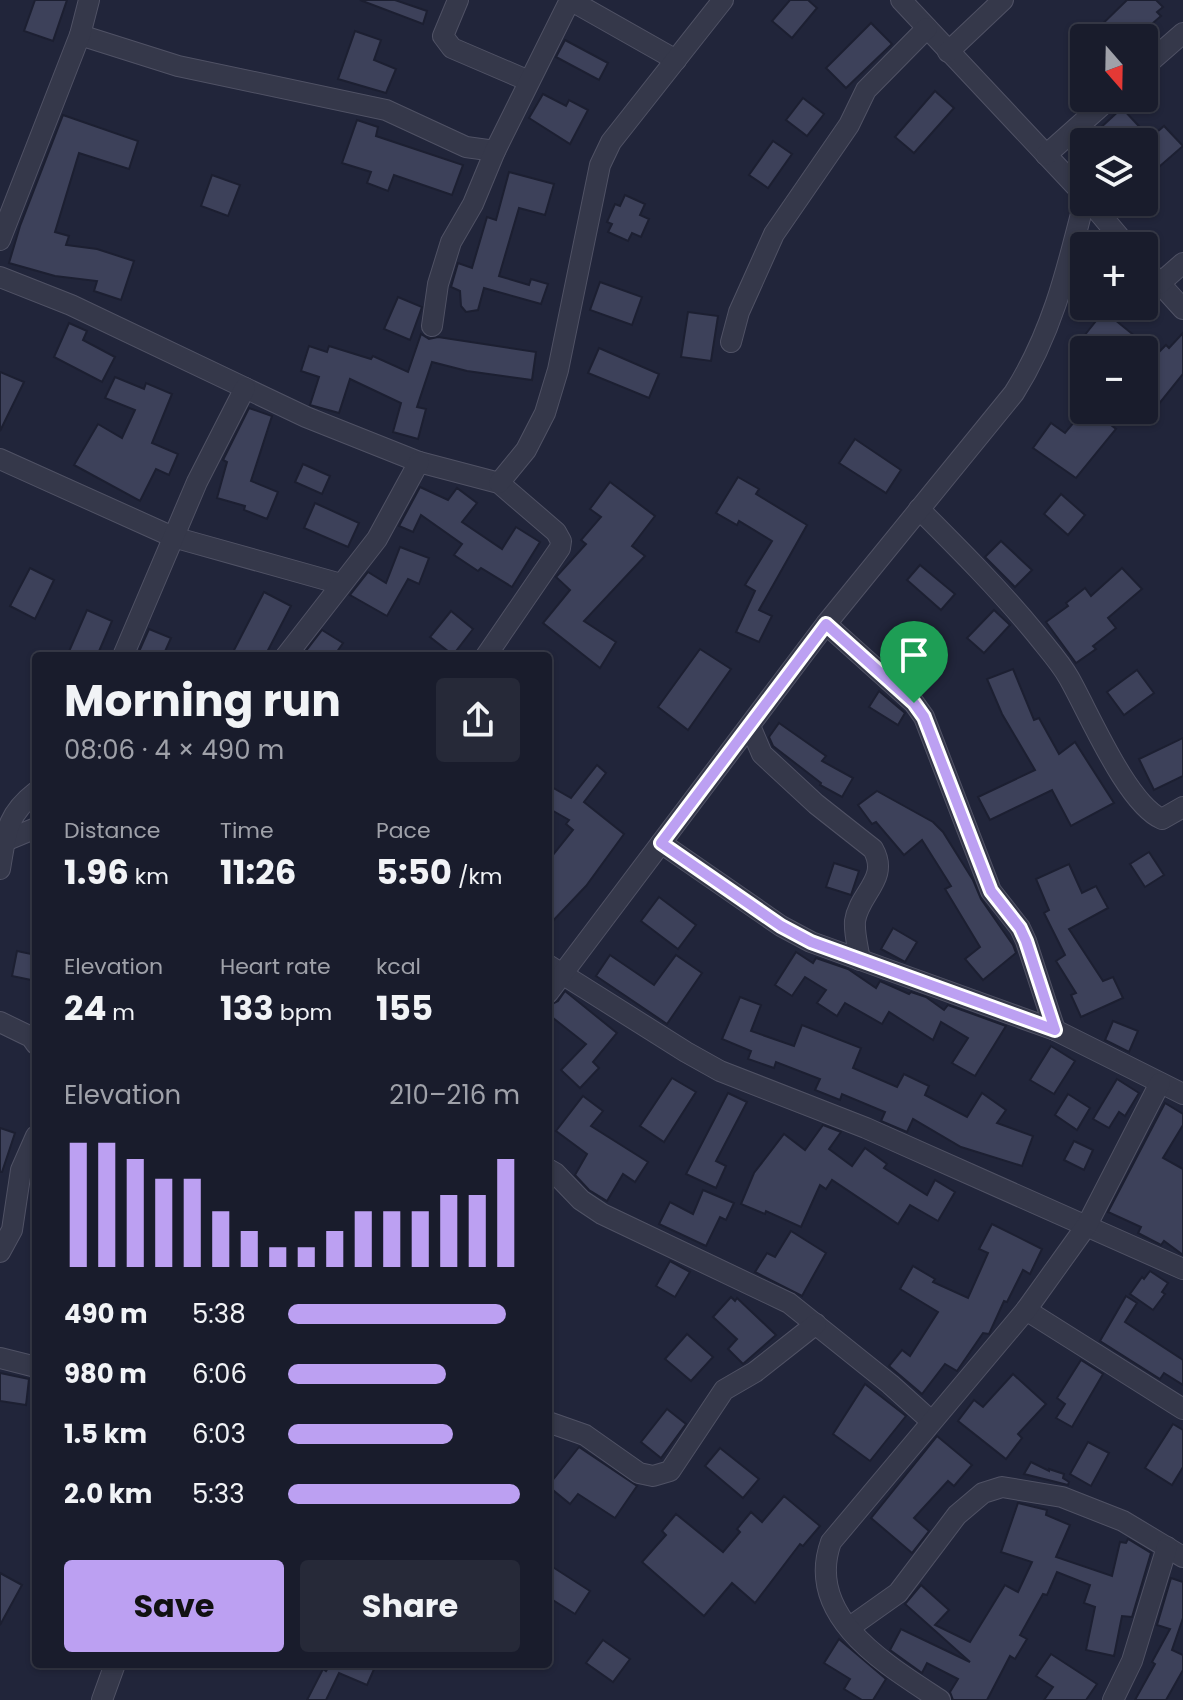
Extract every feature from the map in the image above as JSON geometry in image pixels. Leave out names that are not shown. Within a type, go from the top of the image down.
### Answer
[{"type":"street","points":[[1,235],[80,35],[89,0]]},
{"type":"street","points":[[458,0],[443,36],[445,42],[452,48],[529,81]]},
{"type":"street","points":[[432,326],[438,284],[451,242],[473,204],[495,151],[570,0],[676,60]]},
{"type":"street","points":[[499,483],[526,450],[545,413],[558,370],[600,165],[611,142],[723,0]]},
{"type":"street","points":[[901,0],[1070,180]]},
{"type":"street","points":[[948,52],[1003,0]]},
{"type":"street","points":[[731,342],[748,292],[774,234],[849,125],[866,90],[927,28]]},
{"type":"street","points":[[1158,55],[1183,33]]},
{"type":"street","points":[[80,35],[178,66],[386,110],[466,147],[495,151]]},
{"type":"street","points":[[1046,155],[1094,112]]},
{"type":"street","points":[[1083,216],[1062,292],[1029,370],[1014,393],[826,624],[661,843],[555,970],[720,1071],[866,1128],[1183,1269]]},
{"type":"street","points":[[1100,216],[1114,232]]},
{"type":"street","points":[[1183,263],[1159,284],[1183,309]]},
{"type":"street","points":[[0,277],[71,305],[306,417],[419,462],[499,483],[556,532],[561,541],[560,548],[489,652]]},
{"type":"street","points":[[125,652],[197,482],[245,388]]},
{"type":"street","points":[[0,459],[173,537],[341,584]]},
{"type":"street","points":[[289,652],[377,539],[419,462]]},
{"type":"street","points":[[919,509],[973,563],[1059,663],[1138,799],[1152,814],[1162,819],[1183,807]]},
{"type":"street","points":[[826,624],[914,703],[924,717],[991,891],[1020,928],[1026,941],[1055,1030]]},
{"type":"street","points":[[750,726],[762,754],[816,804],[873,849],[879,859],[879,871],[856,918],[860,960]]},
{"type":"street","points":[[0,869],[7,826],[13,815],[32,796]]},
{"type":"street","points":[[2,843],[32,830]]},
{"type":"street","points":[[661,843],[781,926],[811,942],[1055,1030],[1183,1094]]},
{"type":"street","points":[[0,1022],[32,1038]]},
{"type":"street","points":[[940,1700],[864,1647],[834,1606],[824,1577],[824,1561],[831,1542],[1026,1310],[1087,1225],[1160,1083]]},
{"type":"street","points":[[0,1252],[12,1230],[21,1170],[32,1145]]},
{"type":"street","points":[[552,1173],[581,1200],[602,1214],[789,1303],[931,1421]]},
{"type":"street","points":[[1026,1310],[1183,1409]]},
{"type":"street","points":[[552,1423],[585,1435],[639,1473],[653,1476],[670,1471],[724,1390],[755,1372],[816,1324]]},
{"type":"street","points":[[0,1358],[32,1366]]},
{"type":"street","points":[[850,1627],[898,1593],[957,1515],[983,1493],[1002,1487],[1062,1497],[1123,1521],[1175,1552],[1132,1661],[1113,1700]]},
{"type":"street","points":[[102,1700],[114,1668]]},
{"type":"building","points":[[35,0],[67,0],[53,41],[24,31]]},
{"type":"building","points":[[360,0],[395,0],[427,11],[423,24]]},
{"type":"building","points":[[790,0],[808,0],[817,8],[792,38],[772,21]]},
{"type":"building","points":[[1127,0],[1156,0],[1163,7],[1157,12],[1161,16],[1152,24],[1102,24]]},
{"type":"building","points":[[871,23],[892,44],[846,88],[826,68]]},
{"type":"building","points":[[355,31],[381,40],[374,60],[396,69],[386,93],[338,79]]},
{"type":"building","points":[[565,40],[608,63],[599,80],[556,57]]},
{"type":"building","points":[[935,91],[954,108],[914,153],[895,137]]},
{"type":"building","points":[[543,94],[566,106],[569,100],[588,110],[570,144],[529,118]]},
{"type":"building","points":[[803,98],[824,114],[807,136],[786,120]]},
{"type":"building","points":[[1118,112],[1126,112],[1141,128],[1100,128]]},
{"type":"building","points":[[63,115],[138,141],[129,169],[79,153],[55,232],[69,236],[66,245],[97,249],[134,261],[121,300],[94,291],[97,281],[55,276],[9,263]]},
{"type":"building","points":[[357,120],[378,127],[376,136],[463,165],[452,195],[394,175],[388,191],[367,183],[371,172],[342,163]]},
{"type":"building","points":[[1164,126],[1183,146],[1158,168],[1158,131]]},
{"type":"building","points":[[773,141],[792,154],[768,188],[749,175]]},
{"type":"building","points":[[509,172],[554,184],[545,215],[519,208],[499,276],[529,285],[531,279],[548,284],[541,304],[484,288],[478,310],[466,312],[461,306],[460,291],[451,287],[458,263],[472,268],[487,217],[496,220]]},
{"type":"building","points":[[212,175],[240,185],[228,216],[201,206]]},
{"type":"building","points":[[625,195],[645,204],[640,215],[649,219],[641,237],[632,233],[628,241],[608,232],[612,224],[607,222],[615,204],[620,206]]},
{"type":"building","points":[[600,282],[642,297],[632,325],[590,310]]},
{"type":"building","points":[[398,297],[422,307],[410,340],[384,329]]},
{"type":"building","points":[[688,312],[718,316],[711,361],[681,357]]},
{"type":"building","points":[[1097,320],[1115,320],[1135,336],[1084,336]]},
{"type":"building","points":[[69,323],[87,331],[83,340],[115,357],[102,382],[54,357]]},
{"type":"building","points":[[1183,333],[1183,374],[1158,405],[1158,353],[1166,345],[1169,348]]},
{"type":"building","points":[[421,334],[429,339],[438,337],[536,352],[532,380],[467,371],[432,362],[417,407],[426,409],[418,439],[393,432],[401,403],[350,379],[339,413],[310,405],[319,377],[301,371],[309,346],[327,352],[329,346],[371,359],[373,356],[408,372]]},
{"type":"building","points":[[599,348],[659,374],[649,398],[588,373]]},
{"type":"building","points":[[0,372],[24,382],[0,431]]},
{"type":"building","points":[[115,377],[144,389],[146,383],[172,394],[152,443],[178,454],[169,475],[156,469],[140,501],[74,465],[98,424],[122,438],[135,410],[105,398]]},
{"type":"building","points":[[249,408],[272,416],[251,481],[278,492],[267,519],[244,510],[245,506],[217,498],[227,462],[223,460]]},
{"type":"building","points":[[1051,423],[1065,433],[1072,424],[1110,424],[1116,429],[1076,478],[1033,448]]},
{"type":"building","points":[[855,439],[901,470],[886,493],[839,463]]},
{"type":"building","points":[[303,464],[330,476],[322,494],[295,482]]},
{"type":"building","points":[[738,477],[759,489],[756,494],[807,525],[759,610],[772,616],[759,642],[736,632],[755,591],[745,585],[772,541],[739,521],[737,525],[716,513]]},
{"type":"building","points":[[610,482],[655,516],[632,546],[645,556],[584,621],[616,642],[600,668],[543,623],[570,590],[556,577],[586,544],[581,540],[601,517],[590,509]]},
{"type":"building","points":[[420,487],[448,500],[457,488],[477,503],[462,522],[502,549],[516,527],[540,542],[512,587],[481,568],[478,571],[454,555],[462,544],[421,515],[413,532],[399,526]]},
{"type":"building","points":[[1061,494],[1085,515],[1068,535],[1044,514]]},
{"type":"building","points":[[315,503],[359,523],[348,547],[304,528]]},
{"type":"building","points":[[1001,541],[1032,570],[1015,587],[985,557]]},
{"type":"building","points":[[400,547],[429,558],[419,584],[408,579],[387,616],[350,595],[368,572],[386,583]]},
{"type":"building","points":[[920,565],[955,594],[941,610],[907,580]]},
{"type":"building","points":[[30,568],[54,580],[35,619],[10,606]]},
{"type":"building","points":[[1122,568],[1142,589],[1108,618],[1116,628],[1093,646],[1096,649],[1076,663],[1046,622],[1085,588],[1091,596]]},
{"type":"building","points":[[264,592],[291,606],[267,652],[233,652]]},
{"type":"building","points":[[87,610],[112,621],[99,652],[69,652]]},
{"type":"building","points":[[994,610],[1010,625],[984,653],[967,638]]},
{"type":"building","points":[[451,611],[473,629],[455,652],[449,652],[430,637]]},
{"type":"building","points":[[149,629],[171,638],[165,652],[139,652]]},
{"type":"building","points":[[322,630],[343,643],[337,652],[305,652]]},
{"type":"building","points":[[700,649],[731,669],[688,730],[658,707]]},
{"type":"building","points":[[1013,669],[1034,720],[1039,718],[1059,754],[1075,742],[1114,803],[1071,826],[1052,790],[990,820],[978,797],[1035,770],[1002,714],[987,679]]},
{"type":"building","points":[[1137,670],[1154,693],[1124,715],[1107,692]]},
{"type":"building","points":[[879,691],[905,713],[898,725],[869,707]]},
{"type":"building","points":[[779,723],[826,756],[822,761],[853,778],[842,797],[820,785],[773,746],[769,737]]},
{"type":"building","points":[[1183,738],[1183,776],[1154,790],[1139,759]]},
{"type":"building","points":[[597,765],[606,773],[584,802],[624,834],[586,886],[552,922],[552,856],[573,830],[566,824],[569,820],[552,810],[552,787],[571,798]]},
{"type":"building","points":[[877,791],[933,822],[943,832],[973,880],[981,899],[1013,945],[1016,953],[983,980],[965,959],[980,947],[945,889],[951,886],[922,840],[904,855],[876,822],[872,824],[858,805]]},
{"type":"building","points":[[1149,852],[1164,875],[1145,887],[1130,864]]},
{"type":"building","points":[[834,863],[859,871],[851,895],[826,887]]},
{"type":"building","points":[[1069,864],[1082,893],[1096,886],[1108,908],[1069,929],[1103,981],[1113,977],[1123,998],[1081,1017],[1071,995],[1076,993],[1056,961],[1065,955],[1044,913],[1049,910],[1036,879]]},
{"type":"building","points":[[659,897],[696,925],[678,949],[641,921]]},
{"type":"building","points":[[893,928],[917,942],[905,962],[881,949]]},
{"type":"building","points":[[17,951],[32,954],[32,980],[12,976]]},
{"type":"building","points":[[796,952],[813,963],[816,958],[848,969],[876,988],[880,981],[909,994],[926,997],[944,1010],[948,1005],[1006,1026],[975,1076],[952,1063],[968,1038],[941,1022],[933,1040],[889,1012],[882,1024],[845,1003],[837,1016],[817,1003],[826,990],[805,977],[792,996],[775,985]]},
{"type":"building","points":[[610,955],[654,985],[676,955],[702,973],[667,1024],[596,976]]},
{"type":"building","points":[[565,991],[617,1033],[593,1062],[599,1068],[580,1088],[561,1070],[586,1044],[552,1017],[552,1004]]},
{"type":"building","points":[[740,997],[761,1005],[751,1031],[794,1046],[802,1025],[861,1048],[853,1068],[897,1087],[904,1074],[929,1086],[925,1095],[967,1117],[982,1093],[1006,1110],[997,1123],[1033,1136],[1022,1166],[961,1147],[913,1119],[907,1132],[881,1121],[885,1112],[842,1094],[840,1100],[815,1090],[820,1079],[776,1062],[774,1068],[748,1059],[751,1051],[722,1039]]},
{"type":"building","points":[[1113,1021],[1138,1031],[1129,1052],[1105,1040]]},
{"type":"building","points":[[1051,1046],[1075,1061],[1054,1094],[1030,1080]]},
{"type":"building","points":[[672,1078],[696,1092],[664,1142],[640,1126]]},
{"type":"building","points":[[1117,1079],[1139,1093],[1125,1116],[1119,1112],[1109,1128],[1093,1119]]},
{"type":"building","points":[[728,1093],[747,1102],[716,1161],[726,1166],[716,1188],[686,1174]]},
{"type":"building","points":[[1068,1094],[1090,1108],[1077,1130],[1055,1115]]},
{"type":"building","points":[[583,1096],[603,1111],[591,1126],[648,1162],[635,1182],[623,1174],[607,1201],[589,1190],[575,1175],[587,1154],[556,1131]]},
{"type":"building","points":[[1165,1103],[1183,1114],[1183,1125],[1163,1158],[1183,1169],[1183,1255],[1164,1241],[1161,1245],[1138,1233],[1141,1227],[1108,1212]]},
{"type":"building","points":[[823,1125],[841,1132],[829,1149],[852,1166],[865,1148],[887,1164],[884,1168],[927,1195],[935,1180],[955,1192],[938,1221],[910,1205],[898,1224],[832,1180],[826,1189],[820,1185],[801,1227],[766,1211],[765,1214],[741,1204],[754,1173],[784,1134],[805,1150]]},
{"type":"building","points":[[0,1128],[15,1133],[2,1172],[0,1172]]},
{"type":"building","points":[[1074,1141],[1093,1150],[1084,1170],[1064,1160]]},
{"type":"building","points":[[703,1190],[734,1203],[726,1220],[720,1217],[706,1246],[659,1224],[670,1202],[693,1214]]},
{"type":"building","points":[[992,1224],[1042,1249],[1030,1274],[1023,1270],[989,1334],[983,1333],[957,1371],[945,1364],[922,1394],[889,1366],[902,1350],[910,1356],[938,1312],[900,1289],[913,1266],[935,1279],[933,1282],[968,1298],[988,1253],[979,1249]]},
{"type":"building","points":[[791,1231],[826,1253],[802,1296],[755,1272],[767,1253],[775,1257]]},
{"type":"building","points":[[670,1261],[690,1272],[675,1297],[656,1286]]},
{"type":"building","points":[[1150,1271],[1168,1283],[1162,1292],[1165,1294],[1153,1310],[1130,1294]]},
{"type":"building","points":[[1126,1296],[1137,1303],[1125,1322],[1183,1360],[1183,1385],[1164,1373],[1160,1379],[1100,1341]]},
{"type":"building","points":[[731,1297],[735,1301],[737,1298],[776,1335],[743,1364],[728,1349],[737,1339],[713,1317]]},
{"type":"building","points":[[687,1334],[713,1357],[691,1381],[665,1359]]},
{"type":"building","points":[[1081,1360],[1103,1374],[1072,1427],[1056,1418],[1065,1404],[1057,1398]]},
{"type":"building","points":[[0,1373],[29,1379],[26,1405],[0,1401]]},
{"type":"building","points":[[1013,1374],[1046,1404],[1018,1434],[1022,1438],[1006,1459],[958,1421],[974,1400],[983,1407]]},
{"type":"building","points":[[865,1384],[906,1416],[870,1461],[833,1434]]},
{"type":"building","points":[[667,1409],[686,1424],[661,1458],[641,1442]]},
{"type":"building","points":[[1173,1424],[1183,1430],[1183,1467],[1172,1485],[1145,1468]]},
{"type":"building","points":[[937,1436],[972,1465],[954,1486],[948,1481],[914,1518],[929,1531],[912,1553],[871,1518]]},
{"type":"building","points":[[1088,1442],[1109,1453],[1091,1486],[1070,1474]]},
{"type":"building","points":[[579,1447],[637,1486],[615,1518],[578,1494],[570,1504],[552,1489],[552,1481]]},
{"type":"building","points":[[720,1448],[759,1479],[743,1498],[705,1466]]},
{"type":"building","points":[[1031,1462],[1064,1474],[1068,1485],[1024,1474]]},
{"type":"building","points":[[784,1496],[820,1526],[803,1546],[800,1544],[755,1603],[732,1583],[704,1616],[642,1562],[666,1535],[662,1531],[676,1514],[723,1552],[740,1532],[737,1529],[751,1512],[762,1522]]},
{"type":"building","points":[[1018,1503],[1047,1510],[1046,1515],[1070,1525],[1056,1557],[1112,1576],[1120,1542],[1126,1543],[1128,1539],[1151,1553],[1132,1617],[1122,1616],[1114,1656],[1086,1650],[1095,1607],[1084,1603],[1090,1585],[1057,1572],[1047,1595],[1043,1594],[1020,1635],[1027,1639],[1015,1659],[1010,1656],[987,1700],[953,1700],[950,1692],[958,1679],[927,1663],[922,1673],[890,1650],[901,1629],[970,1662],[905,1604],[921,1585],[949,1610],[935,1625],[970,1642],[1005,1585],[1018,1592],[1032,1562],[1001,1552]]},
{"type":"building","points":[[552,1567],[590,1591],[575,1614],[552,1600]]},
{"type":"building","points":[[0,1573],[22,1585],[0,1625]]},
{"type":"building","points":[[1171,1578],[1183,1582],[1183,1618],[1172,1650],[1183,1655],[1183,1670],[1166,1700],[1135,1700],[1170,1629],[1157,1625]]},
{"type":"building","points":[[839,1639],[886,1679],[873,1700],[862,1700],[844,1689],[850,1679],[824,1663]]},
{"type":"building","points":[[603,1640],[630,1659],[613,1682],[586,1663]]},
{"type":"building","points":[[1051,1654],[1097,1684],[1086,1700],[1044,1700],[1053,1687],[1036,1676]]},
{"type":"building","points":[[328,1668],[375,1668],[367,1685],[339,1673],[326,1700],[307,1700],[323,1669],[326,1671]]},
{"type":"route","points":[[826,624],[914,703],[930,729],[960,816],[991,891],[1020,928],[1026,941],[1055,1030],[811,942],[781,926],[661,843],[826,624]]}]
